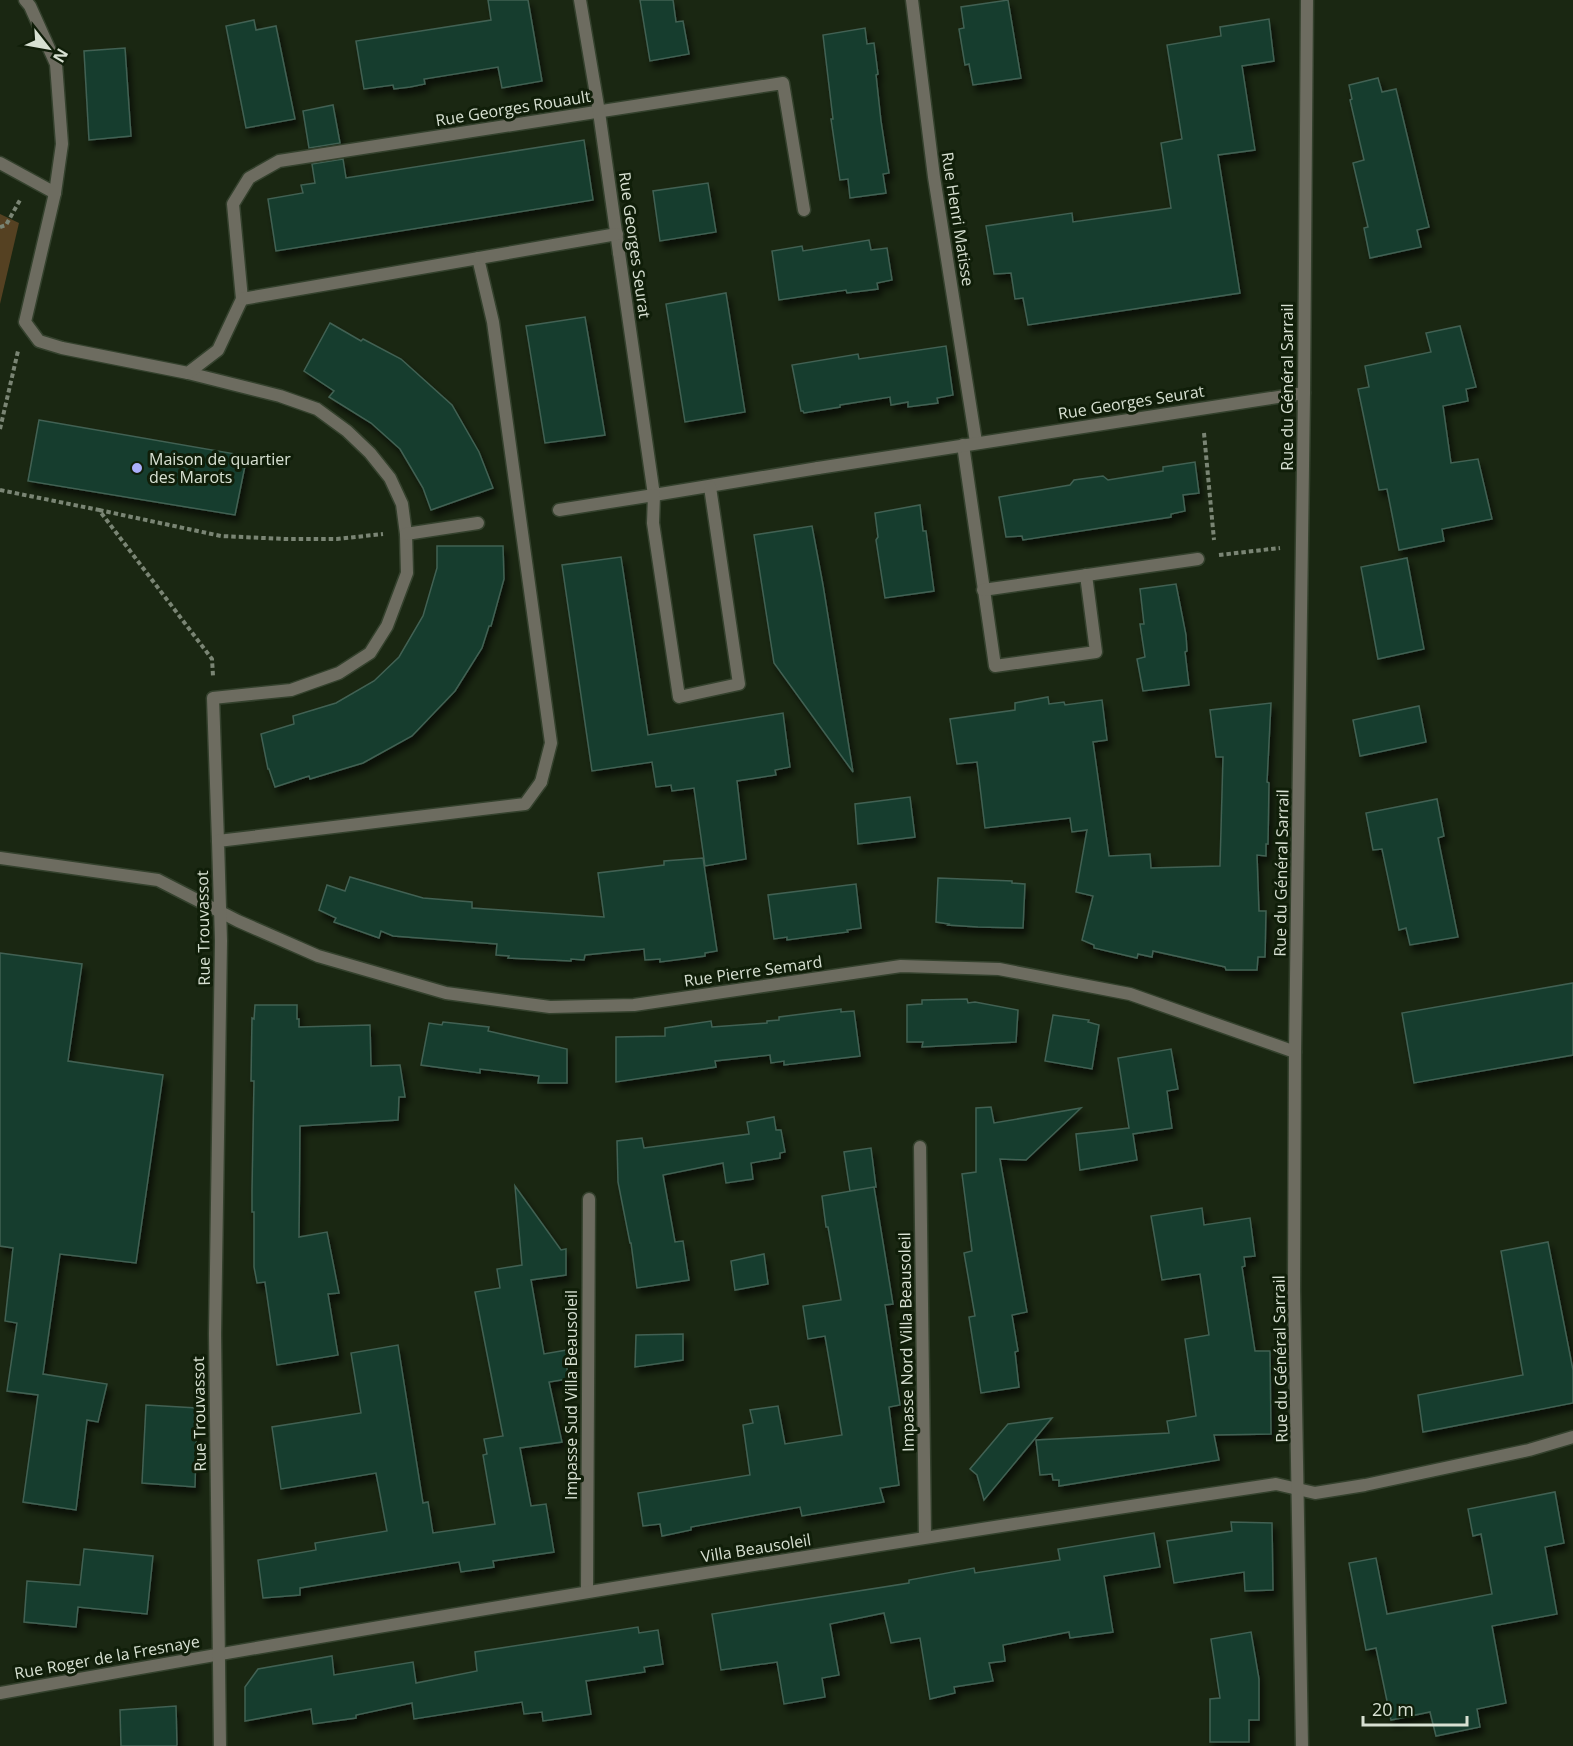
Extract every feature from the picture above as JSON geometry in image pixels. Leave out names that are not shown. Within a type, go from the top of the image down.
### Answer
[{"type":"street","points":[[25,0],[30,6],[56,64],[62,144],[55,193],[25,322],[39,341],[62,348],[188,373],[280,396],[317,409],[370,453],[390,478],[402,504],[406,534],[407,573],[387,626],[370,652],[339,673],[291,690],[213,698]]},
{"type":"street","name":"Rue Georges Seurat","points":[[580,0],[617,234],[654,495],[653,523],[680,697],[739,684],[710,487]]},
{"type":"street","name":"Rue Henri Matisse","points":[[912,0],[933,177],[970,444]]},
{"type":"street","name":"Rue du Général Sarrail","points":[[1302,1746],[1294,1290],[1307,0]]},
{"type":"street","name":"Rue Georges Rouault","points":[[242,299],[233,204],[249,178],[279,160],[783,83],[804,210]]},
{"type":"street","points":[[0,163],[55,193]]},
{"type":"street","points":[[188,373],[218,350],[242,299],[617,234]]},
{"type":"street","points":[[218,841],[525,804],[542,782],[551,743],[493,322],[478,258]]},
{"type":"street","name":"Rue Georges Seurat","points":[[654,495],[1304,393]]},
{"type":"street","points":[[970,444],[983,590],[995,666],[1096,652],[1086,575]]},
{"type":"street","points":[[559,510],[654,495]]},
{"type":"street","points":[[406,534],[478,523]]},
{"type":"street","points":[[983,590],[1198,559]]},
{"type":"street","name":"Rue Trouvassot","points":[[213,698],[221,941],[215,1334],[220,1746]]},
{"type":"street","name":"Rue Pierre Semard","points":[[0,858],[158,880],[318,956],[446,993],[550,1007],[634,1005],[900,966],[999,969],[1130,994],[1295,1052]]},
{"type":"street","name":"Impasse Nord Villa Beausoleil","points":[[921,1147],[925,1537]]},
{"type":"street","name":"Impasse Sud Villa Beausoleil","points":[[587,1592],[589,1198]]},
{"type":"street","name":"Villa Beausoleil","points":[[219,1653],[925,1537],[1276,1484],[1316,1493],[1365,1485],[1529,1450],[1573,1437]]},
{"type":"street","name":"Rue Roger de la Fresnaye","points":[[0,1693],[219,1653]]},
{"type":"path","points":[[0,227],[6,225],[30,180]]},
{"type":"path","points":[[0,429],[25,322]]},
{"type":"path","points":[[1204,433],[1214,540]]},
{"type":"path","points":[[0,490],[221,536],[337,539],[373,534],[406,534]]},
{"type":"path","points":[[99,510],[212,659],[213,698]]},
{"type":"path","points":[[1215,555],[1280,548]]},
{"type":"shaded area","points":[[0,214],[19,223],[0,304]]},
{"type":"building","points":[[488,0],[528,0],[542,81],[502,88],[498,67],[424,79],[425,84],[410,87],[394,89],[393,85],[364,89],[356,41],[491,20]]},
{"type":"building","points":[[640,0],[673,0],[676,22],[683,21],[689,54],[650,61]]},
{"type":"building","points":[[1008,0],[1021,78],[973,85],[969,64],[965,65],[959,29],[964,28],[961,7]]},
{"type":"building","points":[[1269,19],[1274,61],[1242,66],[1255,150],[1218,155],[1240,293],[1028,325],[1023,298],[1015,299],[1011,273],[994,274],[986,226],[1072,213],[1073,222],[1171,208],[1161,143],[1182,139],[1167,45],[1221,36],[1220,27]]},
{"type":"building","points":[[254,20],[256,30],[276,26],[295,119],[246,128],[226,26]]},
{"type":"building","points":[[865,28],[867,44],[874,43],[881,121],[889,173],[883,174],[886,193],[850,198],[848,179],[840,180],[831,119],[833,119],[823,35]]},
{"type":"building","points":[[125,48],[131,136],[89,140],[84,51]]},
{"type":"building","points":[[1378,78],[1382,92],[1396,89],[1429,227],[1417,230],[1421,247],[1370,258],[1364,228],[1368,227],[1353,163],[1364,160],[1350,100],[1352,99],[1349,85]]},
{"type":"building","points":[[333,105],[340,143],[309,148],[303,111]]},
{"type":"building","points":[[584,140],[593,200],[276,251],[268,199],[303,193],[301,185],[315,183],[312,164],[343,159],[346,178]]},
{"type":"building","points":[[708,183],[716,232],[660,241],[653,191]]},
{"type":"building","points":[[869,240],[871,250],[887,248],[892,280],[877,283],[878,289],[847,293],[846,290],[779,300],[772,251],[802,246],[803,251]]},
{"type":"building","points":[[726,293],[745,412],[685,422],[666,304]]},
{"type":"building","points":[[585,317],[605,435],[545,443],[526,326]]},
{"type":"building","points":[[330,323],[361,341],[363,339],[401,359],[452,405],[479,452],[493,488],[431,510],[423,488],[400,449],[371,423],[329,397],[334,391],[304,371]]},
{"type":"building","points":[[1460,326],[1476,387],[1466,389],[1468,401],[1443,406],[1451,463],[1478,459],[1492,519],[1442,529],[1444,541],[1399,550],[1387,489],[1379,490],[1358,389],[1369,387],[1365,366],[1431,352],[1426,333]]},
{"type":"building","points":[[946,346],[953,395],[937,398],[938,403],[908,407],[908,402],[891,405],[890,397],[804,413],[801,411],[792,365],[858,354],[859,359]]},
{"type":"building","name":"Maison de quartier des Marots","points":[[39,420],[247,456],[235,515],[28,481]]},
{"type":"building","points":[[1195,462],[1199,493],[1183,495],[1185,511],[1171,514],[1171,517],[1023,540],[1022,536],[1006,537],[999,497],[1070,485],[1074,480],[1103,476],[1108,480],[1163,471],[1163,467]]},
{"type":"building","points":[[920,505],[934,591],[885,598],[876,540],[878,537],[875,513]]},
{"type":"building","points":[[812,526],[853,772],[774,663],[754,535]]},
{"type":"building","points":[[437,546],[503,546],[504,579],[491,626],[489,626],[482,648],[455,691],[412,736],[363,763],[275,787],[268,769],[261,734],[294,724],[293,716],[336,703],[374,681],[399,657],[423,616],[437,568]]},
{"type":"building","points":[[621,557],[648,735],[783,713],[790,767],[775,770],[776,775],[737,781],[746,859],[705,866],[694,788],[672,791],[671,785],[656,787],[652,762],[592,771],[562,565]]},
{"type":"building","points":[[1407,558],[1424,649],[1378,659],[1361,567]]},
{"type":"building","points":[[1176,584],[1186,635],[1187,651],[1185,652],[1189,685],[1143,691],[1137,659],[1145,657],[1140,624],[1144,624],[1140,589]]},
{"type":"building","points":[[1048,697],[1049,704],[1064,702],[1065,705],[1102,700],[1107,740],[1093,742],[1109,856],[1150,854],[1151,868],[1220,866],[1223,757],[1216,757],[1210,710],[1271,703],[1267,782],[1269,783],[1268,844],[1266,844],[1266,856],[1257,855],[1259,911],[1266,911],[1265,957],[1258,957],[1257,970],[1226,970],[1225,967],[1153,951],[1152,957],[1138,954],[1137,958],[1094,948],[1094,945],[1082,940],[1093,896],[1076,892],[1087,830],[1072,832],[1070,818],[985,828],[977,762],[957,764],[950,719],[1015,710],[1015,703]]},
{"type":"building","points":[[1419,706],[1426,742],[1360,756],[1353,720]]},
{"type":"building","points":[[910,797],[915,837],[858,844],[855,804]]},
{"type":"building","points":[[1437,799],[1444,836],[1438,838],[1458,937],[1410,945],[1406,928],[1399,930],[1382,849],[1373,850],[1366,813]]},
{"type":"building","points":[[703,858],[717,951],[705,953],[705,956],[683,959],[660,962],[660,959],[645,960],[644,949],[585,955],[584,960],[571,959],[571,961],[508,958],[509,956],[496,955],[497,944],[393,936],[381,931],[379,938],[334,922],[336,918],[319,910],[327,885],[345,891],[350,877],[423,898],[472,902],[472,908],[604,917],[598,873],[664,865],[664,861]]},
{"type":"building","points":[[938,878],[1012,881],[1012,883],[1025,884],[1023,928],[948,925],[936,922]]},
{"type":"building","points":[[856,884],[861,928],[847,930],[848,932],[787,940],[787,937],[774,939],[768,895]]},
{"type":"building","points":[[0,953],[82,964],[68,1061],[163,1075],[136,1263],[60,1254],[43,1374],[107,1384],[98,1422],[87,1420],[76,1510],[23,1502],[38,1395],[7,1391],[17,1323],[5,1321],[13,1248],[0,1246]]},
{"type":"building","points":[[1573,983],[1573,1055],[1414,1083],[1402,1013]]},
{"type":"building","points":[[967,999],[968,1003],[975,1002],[1018,1010],[1016,1042],[922,1047],[923,1042],[907,1042],[907,1005],[922,1004],[922,1000]]},
{"type":"building","points":[[255,1005],[297,1005],[299,1027],[370,1025],[371,1066],[400,1065],[405,1097],[399,1097],[398,1120],[300,1126],[299,1237],[327,1232],[339,1293],[328,1294],[338,1355],[277,1365],[265,1282],[257,1283],[254,1267],[252,1190],[254,1081],[251,1081],[252,1018],[254,1019]]},
{"type":"building","points":[[841,1009],[841,1012],[854,1011],[860,1056],[784,1065],[784,1061],[771,1063],[770,1055],[715,1061],[716,1067],[616,1082],[616,1037],[665,1036],[665,1028],[711,1021],[712,1027],[767,1023],[767,1021],[779,1020],[779,1017]]},
{"type":"building","points":[[1053,1015],[1089,1020],[1088,1022],[1099,1025],[1092,1069],[1045,1061]]},
{"type":"building","points":[[443,1022],[489,1027],[488,1031],[567,1049],[567,1083],[538,1083],[539,1076],[480,1069],[480,1073],[421,1065],[429,1023],[442,1025]]},
{"type":"building","points":[[1171,1049],[1178,1089],[1167,1091],[1172,1128],[1133,1134],[1137,1160],[1080,1170],[1076,1134],[1129,1128],[1118,1058]]},
{"type":"building","points":[[991,1107],[994,1123],[1081,1108],[1026,1160],[1000,1159],[1027,1312],[1012,1315],[1018,1351],[1015,1352],[1019,1387],[981,1393],[969,1317],[975,1316],[964,1253],[972,1251],[962,1174],[976,1172],[976,1108]]},
{"type":"building","points":[[774,1117],[776,1130],[781,1130],[785,1152],[780,1153],[780,1158],[751,1163],[753,1179],[726,1183],[723,1163],[663,1175],[675,1242],[683,1241],[689,1280],[637,1288],[631,1243],[618,1182],[617,1141],[642,1138],[644,1148],[749,1134],[747,1122]]},
{"type":"building","points":[[871,1148],[876,1187],[850,1191],[844,1152]]},
{"type":"building","points":[[515,1186],[561,1250],[566,1249],[566,1275],[531,1280],[544,1354],[567,1350],[567,1379],[549,1382],[562,1442],[520,1448],[531,1506],[546,1504],[554,1552],[493,1561],[494,1567],[461,1572],[459,1562],[300,1588],[300,1595],[263,1598],[258,1560],[316,1550],[315,1543],[387,1531],[376,1473],[281,1489],[272,1427],[361,1413],[351,1353],[398,1345],[423,1503],[428,1502],[433,1533],[495,1524],[483,1455],[487,1454],[484,1439],[503,1436],[475,1292],[500,1288],[497,1269],[522,1265]]},
{"type":"building","points":[[874,1187],[893,1304],[885,1305],[900,1405],[889,1407],[899,1485],[880,1488],[884,1502],[802,1516],[800,1507],[691,1527],[691,1530],[662,1536],[660,1524],[643,1526],[638,1493],[750,1475],[743,1425],[753,1423],[750,1410],[778,1406],[785,1444],[842,1435],[825,1336],[808,1339],[803,1306],[841,1300],[822,1196]]},
{"type":"building","points":[[1202,1208],[1204,1225],[1250,1218],[1255,1256],[1244,1257],[1245,1266],[1242,1267],[1255,1351],[1270,1351],[1271,1434],[1214,1435],[1219,1460],[1059,1486],[1059,1480],[1053,1480],[1052,1474],[1040,1475],[1036,1440],[1169,1433],[1167,1421],[1196,1416],[1185,1339],[1209,1335],[1200,1274],[1162,1280],[1151,1216]]},
{"type":"building","points":[[1548,1242],[1573,1370],[1573,1403],[1423,1432],[1418,1395],[1523,1375],[1501,1251]]},
{"type":"building","points":[[764,1254],[768,1284],[735,1290],[731,1261]]},
{"type":"building","points":[[683,1334],[683,1360],[635,1367],[636,1335]]},
{"type":"building","points":[[146,1405],[197,1408],[195,1487],[142,1483]]},
{"type":"building","points":[[1052,1418],[984,1500],[977,1475],[970,1469],[1008,1424]]},
{"type":"building","points":[[1555,1492],[1564,1543],[1545,1547],[1557,1614],[1492,1626],[1506,1703],[1477,1709],[1480,1727],[1436,1736],[1430,1712],[1391,1720],[1376,1648],[1366,1650],[1349,1563],[1376,1558],[1387,1614],[1492,1594],[1481,1534],[1473,1536],[1468,1509]]},
{"type":"building","points":[[1231,1522],[1272,1523],[1273,1590],[1245,1591],[1244,1572],[1174,1583],[1167,1541],[1232,1531]]},
{"type":"building","points":[[1154,1533],[1160,1567],[1104,1576],[1113,1632],[1070,1638],[1069,1632],[1003,1645],[1005,1661],[989,1663],[993,1681],[954,1687],[955,1693],[930,1699],[920,1638],[891,1643],[884,1613],[830,1624],[839,1675],[822,1678],[825,1697],[784,1704],[777,1662],[721,1670],[712,1614],[909,1583],[909,1580],[974,1568],[975,1573],[1060,1560],[1058,1549]]},
{"type":"building","points":[[84,1549],[153,1556],[147,1614],[78,1607],[76,1627],[24,1622],[27,1581],[80,1585]]},
{"type":"building","points":[[638,1627],[639,1633],[658,1630],[663,1664],[644,1667],[645,1672],[586,1681],[591,1714],[543,1721],[542,1712],[524,1714],[522,1702],[414,1719],[412,1703],[356,1715],[356,1718],[313,1724],[311,1709],[245,1721],[245,1687],[258,1669],[332,1656],[334,1675],[413,1662],[416,1683],[477,1671],[475,1652]]},
{"type":"building","points":[[1251,1632],[1259,1679],[1259,1720],[1249,1720],[1249,1742],[1210,1742],[1210,1699],[1220,1698],[1211,1639]]},
{"type":"building","points":[[176,1706],[176,1746],[121,1746],[120,1710]]},
{"type":"place","name":"Maison de quartier des Marots","points":[[137,468]]}]
